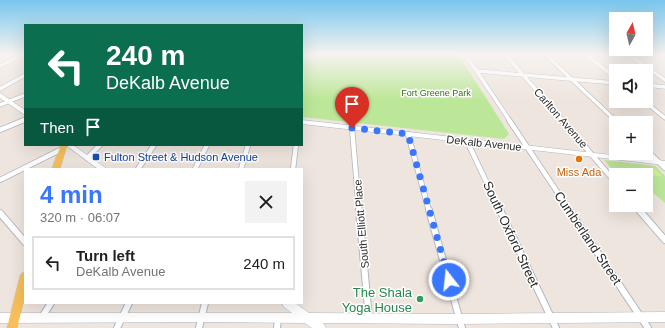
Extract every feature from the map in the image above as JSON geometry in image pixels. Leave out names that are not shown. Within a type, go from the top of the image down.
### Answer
[{"type":"main road","points":[[649,69],[665,80]]},
{"type":"main road","points":[[0,95],[24,113]]},
{"type":"main road","name":"DeKalb Avenue","points":[[303,122],[662,162]]},
{"type":"main road","points":[[56,168],[65,146],[102,168]]},
{"type":"main road","points":[[12,323],[24,280]]},
{"type":"main road","points":[[288,304],[321,328]]},
{"type":"main road","points":[[0,318],[12,323],[41,318],[202,317],[278,323],[308,319],[461,324],[553,323],[641,317],[665,317]]},
{"type":"street","name":"Carlton Avenue","points":[[518,69],[609,175]]},
{"type":"street","points":[[561,69],[611,116]]},
{"type":"street","points":[[477,71],[609,82]]},
{"type":"street","name":"Cumberland Street","points":[[477,71],[648,328]]},
{"type":"street","points":[[0,89],[24,76]]},
{"type":"street","points":[[653,86],[665,87]]},
{"type":"street","points":[[0,105],[24,95]]},
{"type":"street","points":[[653,108],[665,118]]},
{"type":"street","points":[[0,130],[24,120]]},
{"type":"street","name":"South Elliott Place","points":[[352,128],[369,320]]},
{"type":"street","points":[[408,134],[461,324]]},
{"type":"street","name":"South Oxford Street","points":[[467,141],[553,323]]},
{"type":"street","points":[[0,180],[65,146]]},
{"type":"street","points":[[87,158],[99,146]]},
{"type":"street","points":[[139,168],[153,146]]},
{"type":"street","points":[[196,168],[206,146]]},
{"type":"street","points":[[241,168],[248,146]]},
{"type":"street","points":[[293,168],[296,146]]},
{"type":"street","points":[[653,155],[662,162],[665,168]]},
{"type":"street","points":[[641,212],[665,240]]},
{"type":"street","points":[[0,213],[24,241]]},
{"type":"street","points":[[41,318],[50,304]]},
{"type":"street","points":[[117,328],[129,304]]},
{"type":"street","points":[[199,328],[205,304]]},
{"type":"green space","name":"Fort Greene Park","points":[[303,69],[468,69],[509,134],[504,139],[303,117]]},
{"type":"green space","points":[[604,160],[655,166],[665,176],[665,203],[653,193],[653,168],[611,168]]},
{"type":"green space","points":[[654,168],[662,176],[653,176]]},
{"type":"place","name":"Fulton Street & Hudson Avenue","points":[[96,157]]},
{"type":"place","name":"Miss Ada","points":[[579,159]]},
{"type":"place","name":"The Shala Yoga House","points":[[420,299]]},
{"type":"route","points":[[352,128],[408,134],[449,280]]}]
